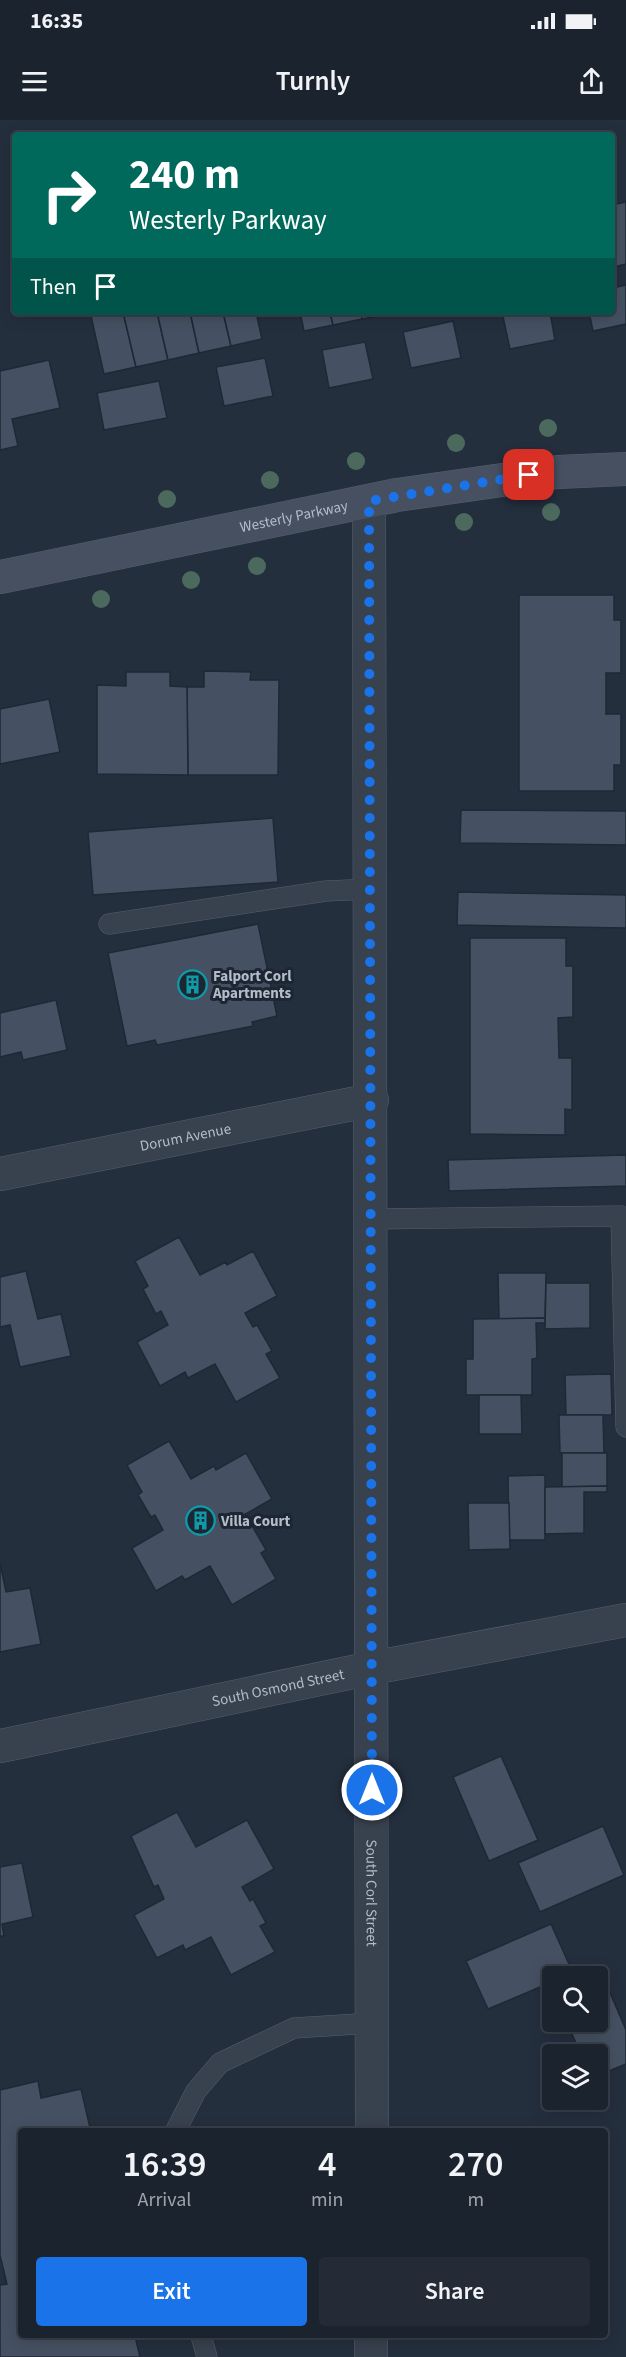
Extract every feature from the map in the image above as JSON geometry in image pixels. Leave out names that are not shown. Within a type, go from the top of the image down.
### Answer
[{"type":"main road","name":"Westerly Parkway","points":[[0,577],[369,501],[529,475],[571,470],[626,469]]},
{"type":"street","name":"South Corl Street","points":[[369,501],[372,889],[372,2128]]},
{"type":"street","name":"Dorum Avenue","points":[[0,1174],[372,1100]]},
{"type":"street","name":"South Osmond Street","points":[[0,1746],[372,1668],[626,1620]]},
{"type":"street","points":[[371,2338],[371,2357]]},
{"type":"lane","points":[[109,924],[326,891],[372,889]]},
{"type":"lane","points":[[372,1219],[621,1216],[626,1427]]},
{"type":"lane","points":[[177,2128],[196,2091],[220,2063],[294,2028],[373,2023]]},
{"type":"lane","points":[[202,2338],[207,2357]]},
{"type":"building","points":[[626,202],[626,264],[615,267],[615,204]]},
{"type":"building","points":[[626,285],[626,324],[593,331],[590,315],[615,315],[615,287]]},
{"type":"building","points":[[124,315],[136,367],[104,374],[91,316]]},
{"type":"building","points":[[124,315],[158,315],[168,360],[136,367]]},
{"type":"building","points":[[158,315],[191,315],[199,353],[168,360]]},
{"type":"building","points":[[191,315],[224,315],[231,346],[199,353]]},
{"type":"building","points":[[224,315],[257,315],[262,339],[231,346]]},
{"type":"building","points":[[301,315],[331,315],[333,325],[304,331]]},
{"type":"building","points":[[331,315],[361,315],[362,319],[333,325]]},
{"type":"building","points":[[361,315],[382,315],[362,319]]},
{"type":"building","points":[[503,315],[551,315],[555,340],[510,349]]},
{"type":"building","points":[[453,321],[461,358],[411,368],[403,332]]},
{"type":"building","points":[[365,342],[373,379],[329,388],[322,350]]},
{"type":"building","points":[[265,358],[273,396],[224,406],[216,367]]},
{"type":"building","points":[[49,360],[60,408],[12,419],[18,446],[0,450],[0,371]]},
{"type":"building","points":[[159,381],[167,418],[104,430],[97,393]]},
{"type":"building","points":[[519,595],[614,595],[614,620],[621,620],[621,673],[606,673],[606,714],[621,714],[621,765],[614,765],[614,791],[519,791]]},
{"type":"building","points":[[204,671],[251,672],[250,680],[279,680],[278,775],[188,775],[187,687],[204,687]]},
{"type":"building","points":[[126,672],[170,672],[170,686],[187,687],[188,775],[97,774],[97,685],[126,686]]},
{"type":"building","points":[[49,699],[60,752],[0,764],[0,709]]},
{"type":"building","points":[[461,810],[626,811],[626,845],[460,843]]},
{"type":"building","points":[[273,818],[278,882],[93,895],[88,832]]},
{"type":"building","points":[[458,892],[626,895],[626,928],[457,925]]},
{"type":"building","name":"Falport Corl Apartments","points":[[258,924],[277,1016],[252,1022],[253,1026],[157,1045],[155,1040],[127,1046],[108,953]]},
{"type":"building","points":[[470,938],[566,938],[566,966],[573,966],[573,1017],[558,1018],[559,1058],[572,1058],[572,1110],[565,1109],[565,1135],[470,1134]]},
{"type":"building","points":[[56,1000],[67,1050],[23,1060],[21,1052],[0,1057],[0,1013]]},
{"type":"building","points":[[626,1155],[626,1186],[449,1191],[448,1160]]},
{"type":"building","points":[[179,1237],[200,1275],[226,1262],[227,1265],[253,1251],[277,1296],[245,1313],[253,1327],[257,1325],[272,1351],[266,1354],[280,1378],[236,1402],[215,1364],[188,1378],[185,1372],[160,1386],[137,1342],[168,1325],[161,1311],[156,1314],[143,1289],[148,1286],[135,1261]]},
{"type":"building","points":[[26,1271],[38,1319],[61,1314],[71,1356],[20,1367],[10,1325],[0,1327],[0,1277]]},
{"type":"building","points":[[498,1273],[546,1273],[545,1318],[499,1319]]},
{"type":"building","points":[[546,1283],[590,1283],[590,1328],[545,1329]]},
{"type":"building","points":[[545,1318],[545,1323],[536,1323],[537,1358],[532,1359],[532,1395],[466,1395],[466,1359],[473,1359],[473,1319]]},
{"type":"building","points":[[611,1374],[612,1415],[566,1415],[565,1375]]},
{"type":"building","points":[[479,1395],[521,1395],[522,1434],[479,1434]]},
{"type":"building","points":[[559,1415],[603,1415],[604,1453],[560,1453]]},
{"type":"building","name":"Villa Court","points":[[169,1441],[191,1479],[214,1466],[216,1470],[246,1453],[272,1499],[240,1517],[246,1527],[251,1524],[266,1550],[261,1553],[276,1579],[232,1605],[210,1566],[185,1580],[182,1576],[156,1591],[132,1548],[163,1530],[155,1515],[151,1517],[138,1495],[142,1492],[127,1465]]},
{"type":"building","points":[[562,1453],[607,1453],[607,1486],[562,1487]]},
{"type":"building","points":[[545,1475],[545,1540],[509,1540],[508,1476]]},
{"type":"building","points":[[607,1486],[607,1492],[584,1492],[584,1533],[545,1534],[545,1487]]},
{"type":"building","points":[[468,1503],[509,1503],[510,1549],[469,1550]]},
{"type":"building","points":[[0,1563],[6,1592],[30,1588],[41,1644],[0,1652]]},
{"type":"building","points":[[501,1756],[538,1840],[489,1861],[453,1777]]},
{"type":"building","points":[[177,1812],[196,1847],[247,1820],[274,1869],[242,1887],[250,1901],[253,1899],[266,1923],[260,1926],[275,1952],[231,1975],[211,1937],[185,1950],[183,1945],[157,1958],[134,1915],[164,1899],[158,1885],[154,1887],[131,1836]]},
{"type":"building","points":[[603,1826],[624,1875],[540,1912],[518,1863]]},
{"type":"building","points":[[22,1863],[33,1917],[2,1924],[4,1936],[0,1936],[0,1867]]},
{"type":"building","points":[[551,1924],[570,1966],[542,1966],[542,1986],[488,2009],[466,1961]]},
{"type":"building","points":[[608,1988],[626,2030],[626,2064],[608,2071],[608,2044],[576,2044],[571,2032],[608,2032]]},
{"type":"building","points":[[38,2081],[41,2098],[81,2089],[90,2128],[18,2128],[18,2338],[135,2338],[140,2357],[0,2357],[0,2285],[7,2284],[0,2255],[0,2090]]},
{"type":"place","name":"Falport Corl Apartments","points":[[192,985]]},
{"type":"place","name":"Villa Court","points":[[200,1521]]},
{"type":"route","points":[[372,1790],[372,889],[369,501],[529,475]]}]
